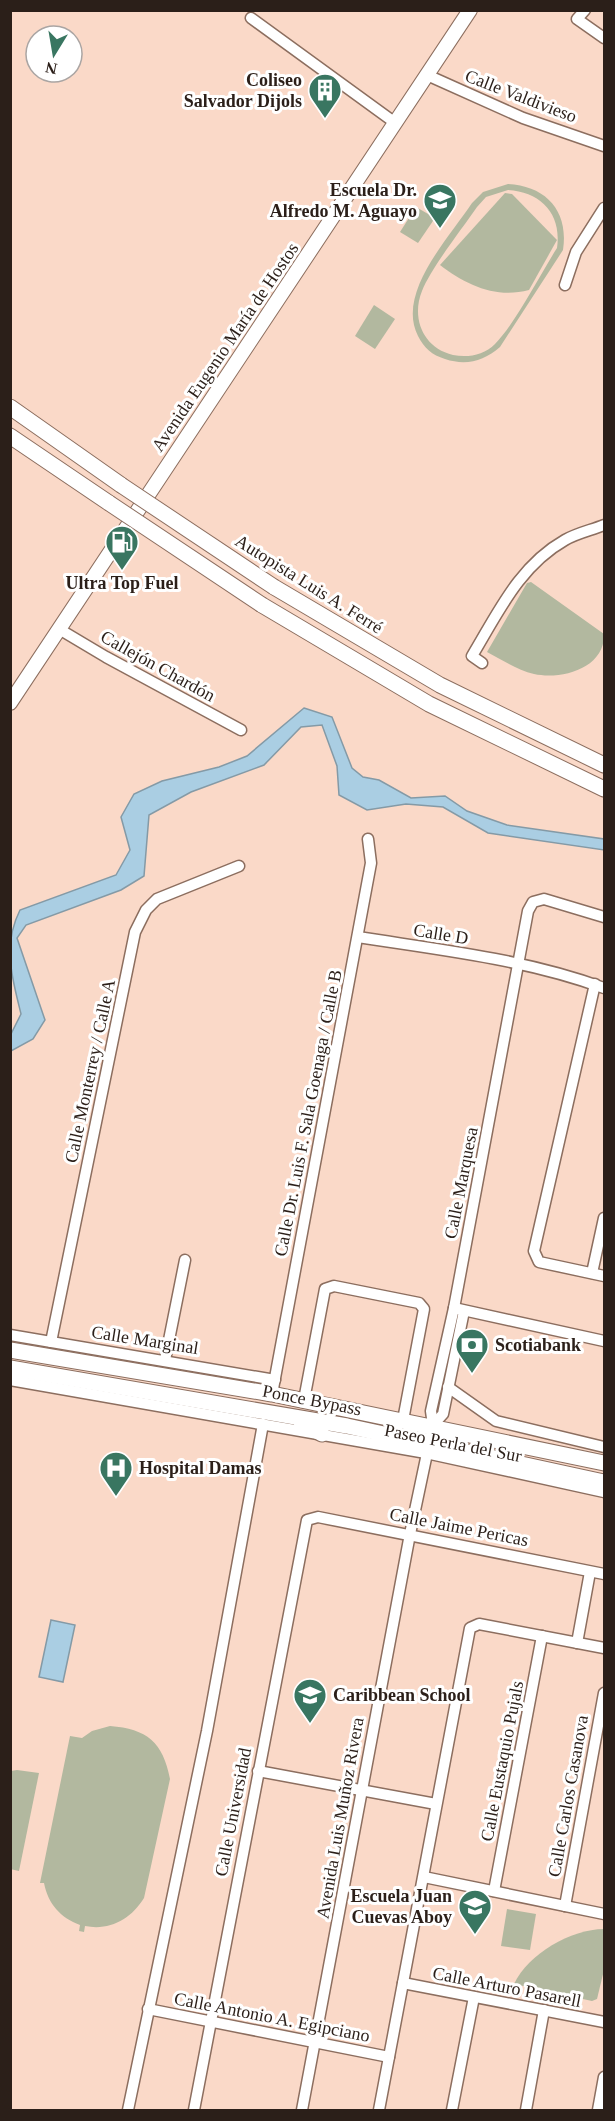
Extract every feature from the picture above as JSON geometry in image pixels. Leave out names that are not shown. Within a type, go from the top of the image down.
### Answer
[{"type":"highway","points":[[10,395],[25,406],[36,425]]},
{"type":"highway","name":"Autopista Luis A. Ferré","points":[[10,407],[121,485],[274,587],[441,686],[604,765]]},
{"type":"highway","points":[[10,436],[262,605],[429,704],[604,789]]},
{"type":"highway","name":"Ponce Bypass","points":[[10,1350],[274,1387],[304,1400],[603,1458]]},
{"type":"highway","name":"Ponce Bypass","points":[[10,1368],[291,1416],[428,1448],[604,1482]]},
{"type":"highway","points":[[291,1416],[322,1434]]},
{"type":"main road","name":"Avenida Eugenio María de Hostos","points":[[10,703],[470,10]]},
{"type":"street","points":[[585,10],[577,19],[604,38]]},
{"type":"street","points":[[251,18],[394,122]]},
{"type":"street","name":"Calle Valdivieso","points":[[427,75],[523,118],[604,146]]},
{"type":"street","points":[[565,285],[576,252],[604,208]]},
{"type":"street","points":[[482,663],[472,656],[518,579],[540,557],[566,539],[604,525]]},
{"type":"street","name":"Callejón Chardón","points":[[60,629],[114,662],[241,730]]},
{"type":"street","name":"Calle Dr. Luis F. Sala Goenaga / Calle B","points":[[274,1387],[371,863],[368,839]]},
{"type":"street","name":"Calle Monterrey / Calle A","points":[[51,1342],[135,932],[146,910],[157,899],[239,866]]},
{"type":"street","name":"Calle Marquesa","points":[[433,1425],[443,1414],[457,1350],[459,1310],[528,911],[533,902],[544,899],[604,917]]},
{"type":"street","name":"Calle D","points":[[358,937],[519,964],[600,986]]},
{"type":"street","points":[[600,986],[534,1251],[539,1262],[604,1276]]},
{"type":"street","points":[[592,1273],[604,1218]]},
{"type":"street","points":[[165,1360],[185,1260]]},
{"type":"street","points":[[304,1400],[325,1290],[334,1286],[419,1303],[424,1309],[403,1419]]},
{"type":"street","points":[[459,1310],[604,1341]]},
{"type":"street","name":"Calle Marquesa","points":[[433,1425],[431,1411],[445,1347],[459,1310]]},
{"type":"street","name":"Calle Marginal","points":[[10,1335],[165,1360],[274,1387]]},
{"type":"street","points":[[445,1347],[457,1350]]},
{"type":"street","name":"Paseo Perla del Sur","points":[[10,1380],[322,1434],[428,1448],[604,1492]]},
{"type":"street","points":[[448,1387],[496,1421],[603,1458]]},
{"type":"street","points":[[128,2110],[208,1725],[263,1424]]},
{"type":"street","name":"Avenida Luis Muñoz Rivera","points":[[302,2110],[410,1534],[433,1425]]},
{"type":"street","name":"Calle Jaime Pericas","points":[[307,1520],[318,1517],[604,1574]]},
{"type":"street","name":"Calle Universidad","points":[[194,2110],[307,1520]]},
{"type":"street","points":[[577,1643],[591,1572]]},
{"type":"street","points":[[379,2110],[470,1628],[479,1624],[604,1648]]},
{"type":"street","name":"Calle Eustaquio Pujals","points":[[494,1891],[542,1636]]},
{"type":"street","name":"Calle Carlos Casanova","points":[[565,1906],[604,1693]]},
{"type":"street","points":[[258,1771],[435,1804]]},
{"type":"street","points":[[424,1877],[604,1914]]},
{"type":"street","name":"Calle Arturo Pasarell","points":[[403,1983],[604,2022]]},
{"type":"street","points":[[452,2110],[474,1997]]},
{"type":"street","name":"Calle Antonio A. Egipciano","points":[[148,2009],[389,2057]]},
{"type":"street","points":[[526,2110],[544,2010]]},
{"type":"street","points":[[598,2110],[603,2096],[604,2077]]},
{"type":"green space","points":[[508,184],[522,186],[544,195],[552,203],[562,224],[563,250],[500,347],[481,359],[467,362],[453,361],[432,353],[420,340],[413,319],[414,302],[419,284],[428,266],[472,203],[483,192]],"holes":[[[508,190],[530,195],[547,207],[556,225],[557,248],[519,311],[495,344],[486,351],[470,356],[453,355],[443,351],[427,339],[419,321],[419,301],[426,282],[447,249],[486,197]]]},
{"type":"green space","points":[[505,193],[512,194],[557,240],[529,290],[505,293],[471,284],[440,265]]},
{"type":"green space","points":[[416,207],[435,218],[418,243],[400,232]]},
{"type":"green space","points":[[374,305],[395,319],[375,349],[355,336]]},
{"type":"green space","points":[[531,582],[604,634],[602,646],[590,663],[569,673],[534,674],[487,652],[527,583]]},
{"type":"green space","points":[[110,1726],[134,1730],[151,1740],[163,1756],[170,1779],[144,1898],[133,1912],[119,1922],[103,1927],[85,1926],[84,1932],[79,1931],[80,1925],[56,1909],[44,1883],[40,1883],[70,1736],[82,1738],[92,1731]]},
{"type":"green space","points":[[11,1771],[39,1773],[19,1871],[10,1869]]},
{"type":"green space","points":[[507,1909],[536,1914],[530,1950],[501,1946]]},
{"type":"green space","points":[[604,1929],[604,1970],[597,1999],[592,2001],[514,1984],[529,1963],[552,1945],[578,1933]]},
{"type":"water","points":[[304,708],[332,717],[352,768],[363,777],[379,780],[411,798],[445,796],[467,811],[507,825],[604,839],[604,850],[488,833],[443,807],[406,804],[367,810],[339,795],[337,766],[322,725],[301,727],[264,765],[191,792],[149,815],[144,876],[121,890],[26,925],[17,938],[45,1020],[33,1039],[11,1051],[11,1034],[21,1014],[10,962],[11,936],[20,910],[116,875],[130,850],[121,817],[134,794],[162,781],[219,767],[247,756]]},
{"type":"water","points":[[51,1620],[75,1625],[63,1682],[39,1677]]},
{"type":"place","name":"Coliseo Salvador Dijols","points":[[325,119]]},
{"type":"place","name":"Escuela Dr. Alfredo M. Aguayo","points":[[440,229]]},
{"type":"place","name":"Ultra Top Fuel","points":[[122,571]]},
{"type":"place","name":"Scotiabank","points":[[472,1374]]},
{"type":"place","name":"Hospital Damas","points":[[116,1497]]},
{"type":"place","name":"Caribbean School","points":[[310,1724]]},
{"type":"place","name":"Escuela Juan Cuevas Aboy","points":[[475,1935]]}]
